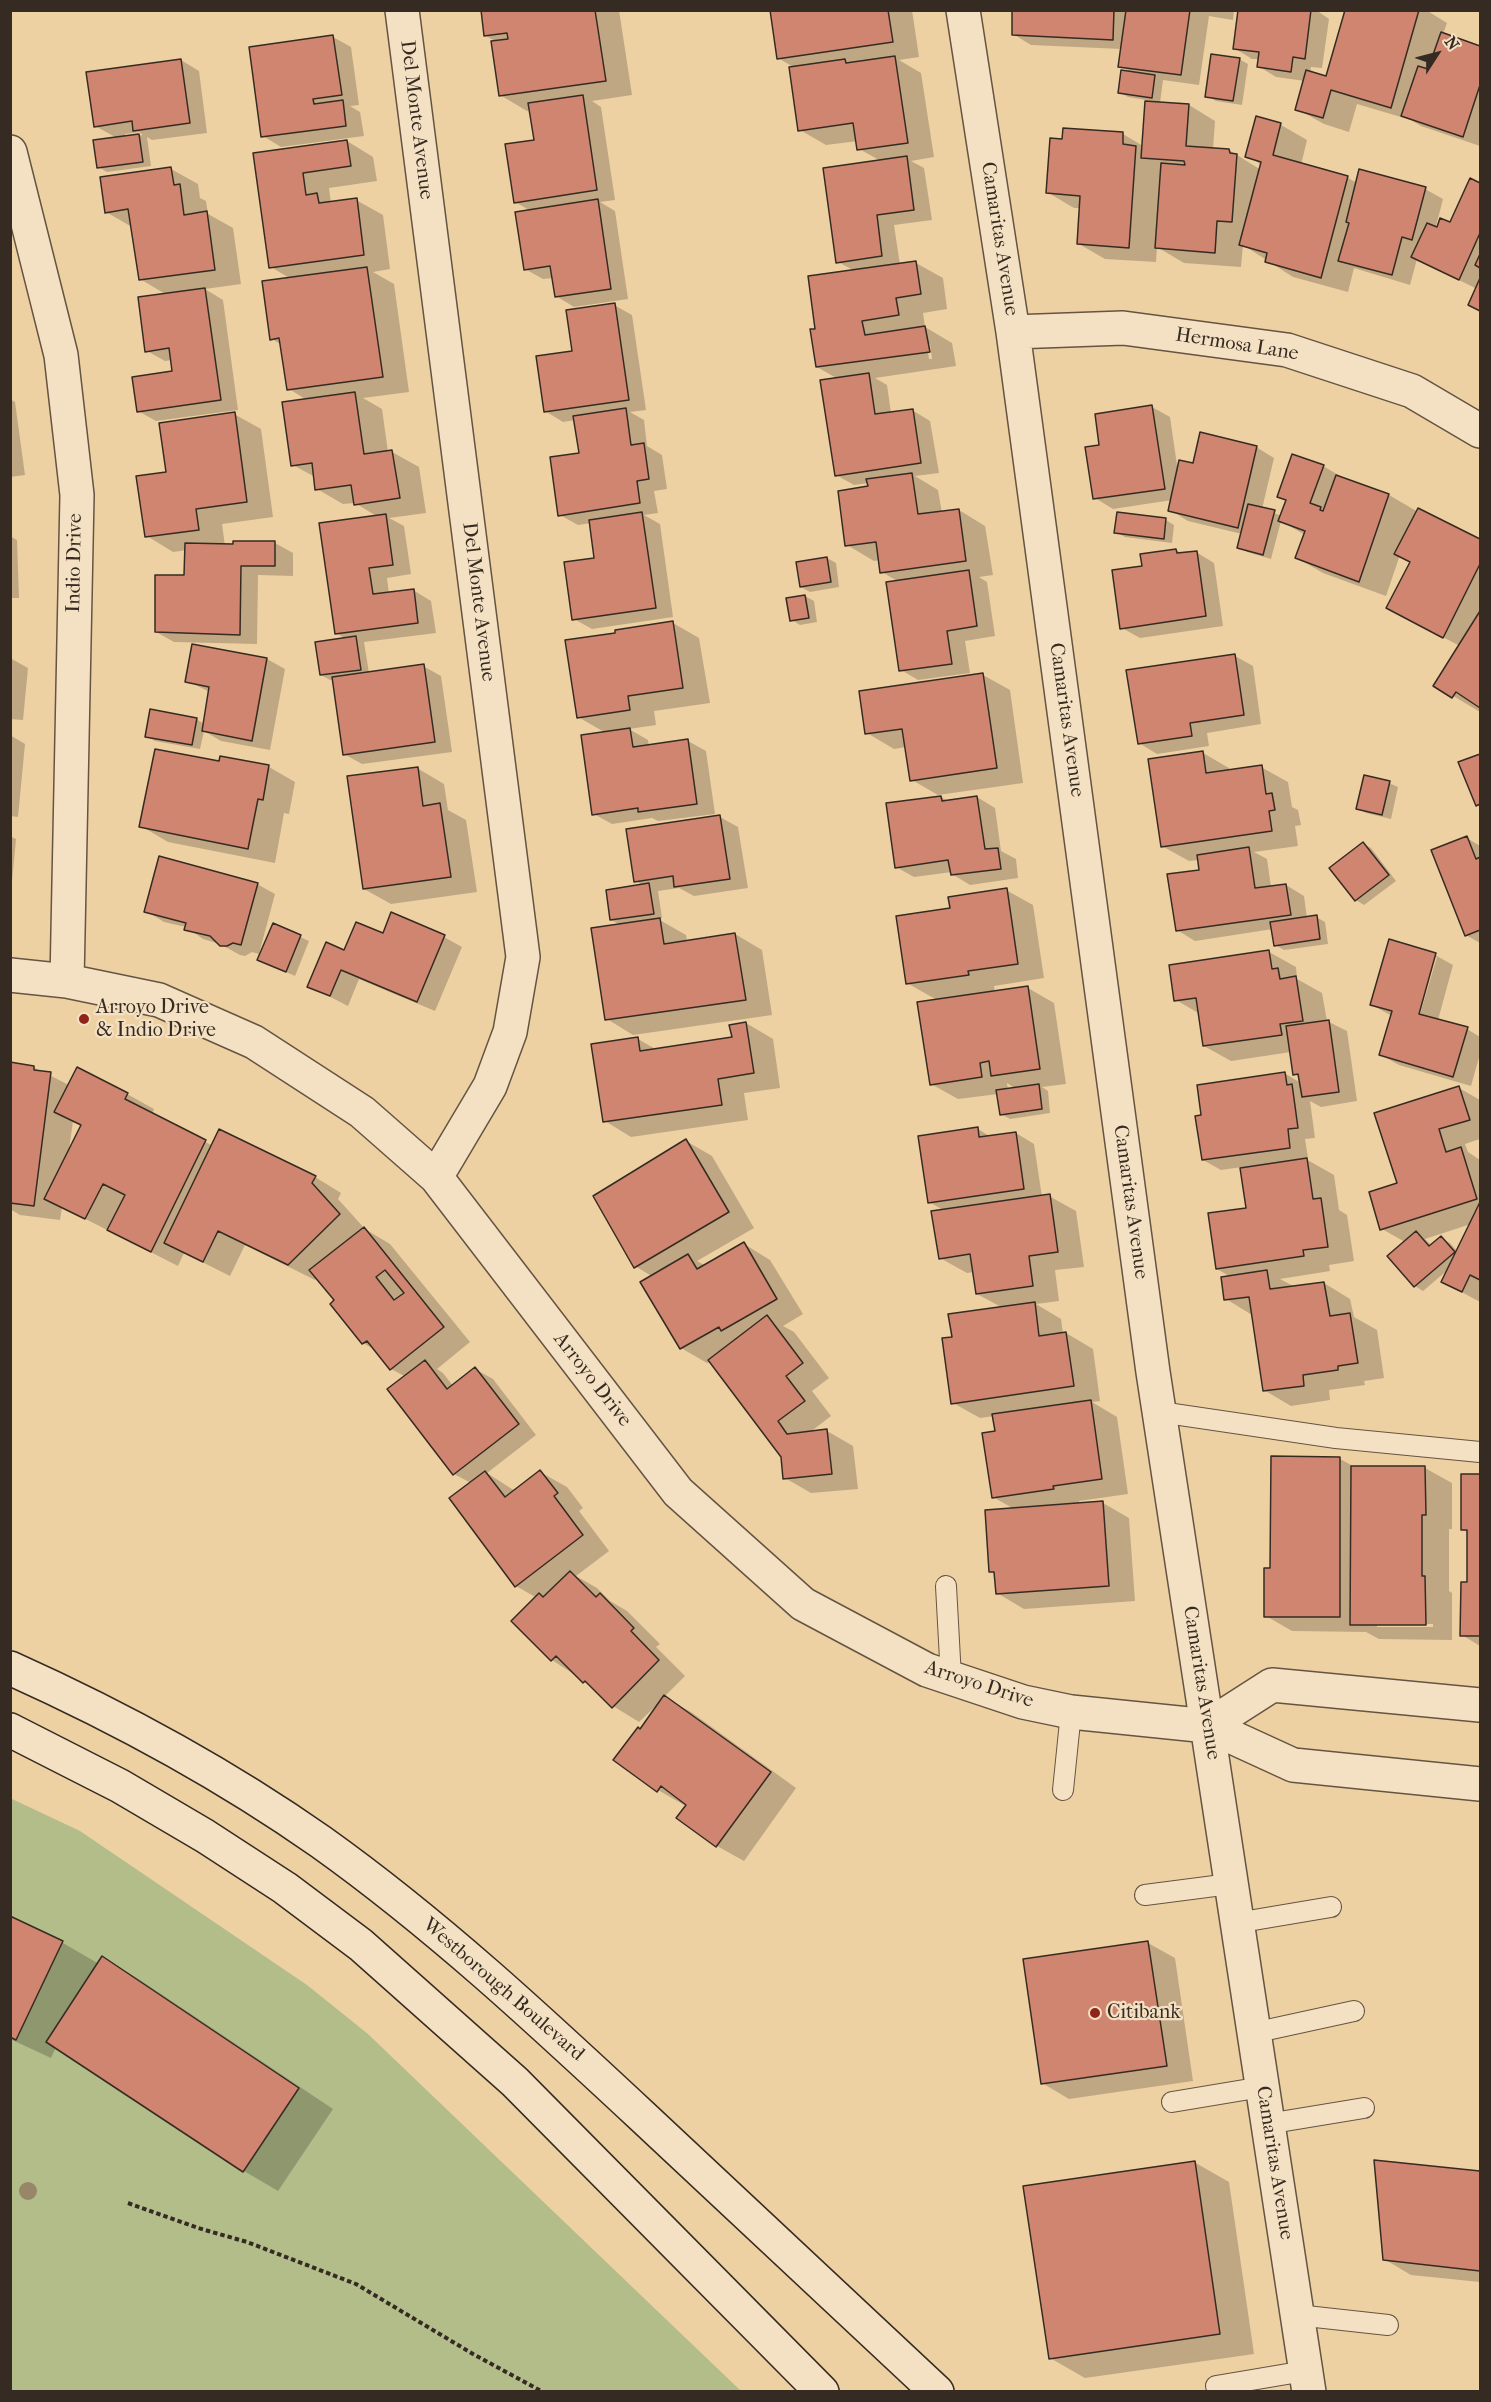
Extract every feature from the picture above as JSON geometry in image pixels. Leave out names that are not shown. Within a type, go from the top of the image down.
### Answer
[{"type":"street","name":"Del Monte Avenue","points":[[402,10],[523,957],[510,1032],[490,1086],[436,1177]]},
{"type":"street","name":"Camaritas Avenue","points":[[963,10],[1013,332],[1160,1412],[1307,2381]]},
{"type":"street","name":"Indio Drive","points":[[10,152],[61,355],[77,495],[66,981]]},
{"type":"street","name":"Hermosa Lane","points":[[1013,332],[1123,328],[1287,350],[1412,391],[1480,431]]},
{"type":"street","name":"Arroyo Drive","points":[[10,975],[66,981],[159,1000],[254,1042],[362,1112],[436,1177],[678,1492],[802,1604],[927,1670],[1023,1702],[1071,1712],[1208,1726],[1293,1765],[1480,1784]]},
{"type":"street","name":"Westborough Boulevard","points":[[10,1668],[147,1734],[238,1787],[320,1842],[402,1902],[482,1968],[937,2391]]},
{"type":"street","points":[[1208,1726],[1272,1685],[1480,1706]]},
{"type":"street","points":[[10,1730],[120,1786],[205,1836],[285,1888],[361,1945],[515,2082],[822,2391]]},
{"type":"lane","points":[[1160,1412],[1336,1438],[1480,1452]]},
{"type":"lane","points":[[946,1586],[951,1678]]},
{"type":"lane","points":[[1063,1790],[1071,1712]]},
{"type":"lane","points":[[1145,1895],[1230,1884]]},
{"type":"lane","points":[[1236,1923],[1331,1907]]},
{"type":"lane","points":[[1253,2033],[1354,2011]]},
{"type":"lane","points":[[1172,2102],[1262,2087]]},
{"type":"lane","points":[[1268,2124],[1364,2108]]},
{"type":"lane","points":[[1297,2315],[1388,2325]]},
{"type":"lane","points":[[1216,2386],[1307,2381]]},
{"type":"path","points":[[128,2203],[188,2225],[247,2242],[356,2283],[473,2354],[543,2391]]},
{"type":"green space","points":[[10,1798],[80,1831],[307,1985],[368,2034],[741,2391],[11,2391]]},
{"type":"building","points":[[481,10],[595,10],[606,81],[499,96],[491,41],[508,39],[507,33],[484,36]]},
{"type":"building","points":[[770,10],[888,10],[893,42],[777,59]]},
{"type":"building","points":[[1012,10],[1114,10],[1113,40],[1012,35]]},
{"type":"building","points":[[1126,10],[1190,10],[1181,75],[1118,67]]},
{"type":"building","points":[[1238,10],[1311,10],[1305,59],[1293,57],[1291,72],[1257,67],[1259,52],[1233,49]]},
{"type":"building","points":[[1345,10],[1419,10],[1391,108],[1331,90],[1323,118],[1295,110],[1306,70],[1326,76]]},
{"type":"building","points":[[1441,32],[1480,46],[1480,85],[1463,137],[1401,116],[1418,66],[1428,69]]},
{"type":"building","points":[[333,35],[342,95],[313,99],[314,104],[343,100],[346,126],[261,137],[249,47]]},
{"type":"building","points":[[1211,54],[1240,58],[1233,101],[1205,97]]},
{"type":"building","points":[[895,56],[908,143],[857,150],[853,123],[798,131],[789,67],[845,59],[846,63]]},
{"type":"building","points":[[181,59],[190,123],[133,131],[132,121],[94,127],[86,72]]},
{"type":"building","points":[[1121,70],[1155,75],[1152,98],[1118,93]]},
{"type":"building","points":[[583,95],[597,190],[514,203],[505,144],[534,140],[528,103]]},
{"type":"building","points":[[1145,101],[1189,104],[1186,146],[1229,149],[1230,153],[1237,154],[1232,222],[1217,221],[1215,253],[1155,248],[1161,163],[1185,165],[1184,161],[1141,158]]},
{"type":"building","points":[[1256,116],[1281,123],[1273,155],[1348,176],[1321,278],[1265,262],[1267,253],[1239,245],[1261,162],[1245,157]]},
{"type":"building","points":[[1063,128],[1123,132],[1123,144],[1136,146],[1129,248],[1077,244],[1080,196],[1046,193],[1050,138],[1062,139]]},
{"type":"building","points":[[139,134],[143,162],[97,168],[93,140]]},
{"type":"building","points":[[347,140],[351,166],[303,173],[306,195],[317,193],[319,203],[357,198],[364,255],[269,268],[253,153]]},
{"type":"building","points":[[907,156],[914,210],[877,215],[882,256],[836,263],[823,168]]},
{"type":"building","points":[[171,167],[174,185],[180,184],[184,215],[207,211],[215,270],[139,280],[128,209],[105,213],[100,177]]},
{"type":"building","points":[[1359,169],[1426,187],[1412,240],[1402,237],[1392,275],[1338,261],[1349,223],[1346,222]]},
{"type":"building","points":[[1470,178],[1480,183],[1480,233],[1459,280],[1411,257],[1427,223],[1437,227],[1440,218],[1450,222]]},
{"type":"building","points":[[598,199],[611,289],[555,297],[550,266],[524,270],[515,212]]},
{"type":"building","points":[[1480,254],[1480,268],[1475,265]]},
{"type":"building","points":[[916,261],[921,294],[896,298],[899,315],[862,321],[865,335],[925,326],[930,352],[816,367],[810,329],[815,329],[808,276]]},
{"type":"building","points":[[367,267],[383,377],[287,390],[279,338],[270,340],[262,281]]},
{"type":"building","points":[[1480,278],[1480,311],[1468,305]]},
{"type":"building","points":[[205,288],[221,400],[137,412],[132,377],[172,371],[169,348],[145,352],[138,297]]},
{"type":"building","points":[[615,303],[629,400],[544,412],[536,356],[572,351],[566,310]]},
{"type":"building","points":[[869,373],[875,414],[913,409],[921,463],[835,476],[820,380]]},
{"type":"building","points":[[355,392],[364,454],[392,450],[400,498],[354,505],[351,485],[315,490],[312,463],[291,466],[282,402]]},
{"type":"building","points":[[1152,405],[1165,489],[1093,499],[1085,447],[1099,445],[1095,414]]},
{"type":"building","points":[[626,408],[631,445],[644,443],[649,479],[637,481],[640,503],[558,516],[550,457],[579,453],[573,416]]},
{"type":"building","points":[[235,412],[247,502],[196,509],[199,530],[145,537],[136,476],[166,472],[159,423]]},
{"type":"building","points":[[1200,432],[1257,446],[1238,528],[1168,511],[1179,460],[1193,463]]},
{"type":"building","points":[[1292,454],[1324,465],[1310,503],[1321,507],[1320,510],[1323,511],[1336,475],[1389,494],[1359,582],[1295,558],[1305,531],[1278,521],[1286,500],[1277,497]]},
{"type":"building","points":[[912,473],[918,514],[959,509],[966,561],[880,573],[876,542],[845,546],[838,491],[868,486],[866,479]]},
{"type":"building","points":[[1248,504],[1275,510],[1263,555],[1237,548]]},
{"type":"building","points":[[1418,508],[1480,539],[1480,564],[1443,638],[1386,608],[1410,562],[1394,554]]},
{"type":"building","points":[[642,512],[656,608],[572,620],[564,562],[594,558],[589,520]]},
{"type":"building","points":[[1117,512],[1166,518],[1164,539],[1114,533]]},
{"type":"building","points":[[386,514],[393,565],[369,568],[373,594],[414,589],[418,623],[335,634],[319,523]]},
{"type":"building","points":[[233,541],[275,541],[275,566],[241,566],[240,635],[155,632],[155,575],[184,575],[185,543],[233,544]]},
{"type":"building","points":[[1176,549],[1177,553],[1197,551],[1206,616],[1120,629],[1112,570],[1142,566],[1140,554]]},
{"type":"building","points":[[827,557],[831,582],[800,587],[796,562]]},
{"type":"building","points":[[969,570],[977,626],[947,631],[952,664],[899,671],[886,582]]},
{"type":"building","points":[[805,595],[809,618],[790,621],[786,598]]},
{"type":"building","points":[[1480,611],[1480,708],[1456,692],[1452,698],[1433,686]]},
{"type":"building","points":[[673,621],[683,688],[628,696],[630,710],[577,718],[565,640]]},
{"type":"building","points":[[356,636],[361,670],[320,675],[315,642]]},
{"type":"building","points":[[192,644],[267,658],[252,741],[202,731],[209,687],[185,682]]},
{"type":"building","points":[[1235,654],[1244,715],[1190,723],[1192,736],[1138,744],[1126,670]]},
{"type":"building","points":[[424,664],[435,742],[343,755],[332,677]]},
{"type":"building","points":[[983,673],[997,768],[910,781],[902,729],[865,734],[859,691]]},
{"type":"building","points":[[150,709],[197,718],[192,745],[145,737]]},
{"type":"building","points":[[630,728],[633,747],[688,739],[697,804],[638,812],[638,808],[592,815],[581,735]]},
{"type":"building","points":[[155,749],[219,761],[220,756],[269,765],[263,800],[258,799],[248,849],[139,827]]},
{"type":"building","points":[[1203,751],[1206,773],[1262,765],[1266,794],[1272,793],[1275,810],[1269,811],[1272,831],[1161,847],[1148,759]]},
{"type":"building","points":[[1480,754],[1480,804],[1476,806],[1458,762]]},
{"type":"building","points":[[418,767],[423,806],[440,803],[451,877],[363,889],[347,776]]},
{"type":"building","points":[[1364,775],[1390,781],[1382,815],[1356,809]]},
{"type":"building","points":[[941,796],[942,801],[977,796],[985,849],[998,848],[1001,869],[951,875],[948,860],[895,868],[886,803]]},
{"type":"building","points":[[720,815],[730,879],[674,887],[673,876],[634,882],[626,829]]},
{"type":"building","points":[[1467,836],[1476,859],[1480,857],[1480,930],[1465,936],[1431,850]]},
{"type":"building","points":[[1363,842],[1389,875],[1355,901],[1329,868]]},
{"type":"building","points":[[1249,847],[1255,888],[1286,884],[1291,915],[1176,931],[1167,874],[1199,870],[1197,855]]},
{"type":"building","points":[[159,856],[258,883],[241,945],[233,943],[220,946],[210,936],[184,930],[186,923],[144,912]]},
{"type":"building","points":[[649,883],[654,914],[610,920],[606,890]]},
{"type":"building","points":[[1007,888],[1018,964],[968,971],[969,975],[906,984],[896,916],[950,908],[948,897]]},
{"type":"building","points":[[391,912],[445,935],[417,1002],[341,970],[330,996],[307,987],[326,942],[344,950],[356,922],[383,933]]},
{"type":"building","points":[[1317,915],[1320,939],[1274,946],[1270,922]]},
{"type":"building","points":[[660,918],[664,944],[735,933],[746,1000],[605,1020],[591,928]]},
{"type":"building","points":[[273,923],[301,935],[286,972],[257,960]]},
{"type":"building","points":[[1389,939],[1436,953],[1419,1014],[1468,1027],[1453,1077],[1379,1055],[1392,1011],[1370,1005]]},
{"type":"building","points":[[1269,950],[1272,969],[1278,968],[1280,979],[1296,976],[1303,1021],[1280,1024],[1282,1035],[1203,1046],[1196,998],[1174,1001],[1169,965]]},
{"type":"building","points":[[1028,986],[1040,1069],[991,1076],[989,1061],[980,1063],[982,1077],[930,1085],[917,1002]]},
{"type":"building","points":[[1329,1020],[1339,1092],[1302,1097],[1298,1074],[1293,1075],[1286,1026]]},
{"type":"building","points":[[746,1022],[754,1073],[718,1079],[722,1105],[603,1122],[591,1044],[638,1037],[640,1051],[732,1037],[729,1025]]},
{"type":"building","points":[[10,1062],[34,1066],[34,1070],[51,1072],[34,1206],[10,1203]]},
{"type":"building","points":[[77,1067],[128,1093],[125,1099],[206,1140],[151,1252],[107,1230],[125,1195],[103,1184],[85,1219],[44,1199],[81,1125],[54,1112]]},
{"type":"building","points":[[1285,1072],[1287,1085],[1292,1084],[1298,1128],[1288,1129],[1290,1148],[1202,1160],[1195,1116],[1201,1115],[1197,1085]]},
{"type":"building","points":[[1039,1084],[1042,1109],[1000,1115],[996,1090]]},
{"type":"building","points":[[1459,1086],[1470,1120],[1439,1129],[1446,1152],[1461,1147],[1477,1199],[1380,1230],[1369,1192],[1397,1183],[1374,1113]]},
{"type":"building","points":[[978,1127],[979,1137],[1016,1132],[1024,1189],[928,1203],[918,1136]]},
{"type":"building","points":[[219,1129],[316,1176],[312,1183],[340,1214],[288,1265],[218,1231],[203,1262],[164,1243]]},
{"type":"building","points":[[686,1139],[729,1212],[634,1268],[593,1196]]},
{"type":"building","points":[[1307,1158],[1313,1199],[1321,1198],[1328,1247],[1303,1250],[1304,1256],[1216,1269],[1208,1213],[1246,1208],[1240,1168]]},
{"type":"building","points":[[1050,1194],[1058,1252],[1029,1256],[1033,1286],[976,1294],[970,1254],[939,1259],[931,1211]]},
{"type":"building","points":[[1480,1202],[1480,1280],[1470,1275],[1462,1292],[1441,1282]]},
{"type":"building","points":[[364,1227],[444,1327],[390,1370],[367,1341],[362,1344],[330,1304],[334,1300],[309,1270]],"holes":[[[385,1270],[404,1293],[394,1300],[376,1277]]]},
{"type":"building","points":[[1416,1231],[1429,1246],[1441,1236],[1455,1252],[1414,1287],[1387,1256]]},
{"type":"building","points":[[744,1242],[777,1299],[721,1331],[719,1327],[680,1349],[640,1282],[688,1254],[697,1269]]},
{"type":"building","points":[[1267,1270],[1270,1289],[1324,1282],[1330,1316],[1350,1313],[1358,1363],[1338,1366],[1338,1370],[1303,1375],[1304,1386],[1263,1391],[1249,1297],[1224,1300],[1221,1277]]},
{"type":"building","points":[[1035,1302],[1039,1336],[1066,1332],[1074,1386],[951,1404],[942,1338],[952,1337],[948,1314]]},
{"type":"building","points":[[767,1315],[803,1363],[786,1376],[805,1401],[778,1421],[787,1434],[827,1429],[832,1474],[783,1479],[781,1457],[708,1360]]},
{"type":"building","points":[[425,1360],[447,1389],[475,1367],[519,1424],[453,1475],[387,1389]]},
{"type":"building","points":[[1091,1400],[1102,1479],[992,1498],[982,1433],[995,1431],[992,1414]]},
{"type":"building","points":[[1271,1456],[1340,1457],[1340,1617],[1264,1617],[1264,1568],[1270,1568]]},
{"type":"building","points":[[1351,1466],[1425,1466],[1426,1515],[1422,1515],[1422,1576],[1425,1576],[1426,1625],[1350,1625]]},
{"type":"building","points":[[540,1470],[558,1493],[554,1496],[583,1535],[515,1587],[449,1498],[485,1471],[505,1497]]},
{"type":"building","points":[[1461,1474],[1480,1474],[1480,1636],[1460,1636],[1461,1582],[1467,1582],[1467,1530],[1461,1530]]},
{"type":"building","points":[[1103,1501],[1109,1586],[996,1594],[994,1572],[989,1572],[985,1510]]},
{"type":"building","points":[[570,1571],[596,1597],[600,1593],[634,1628],[631,1631],[659,1660],[612,1708],[556,1656],[551,1661],[511,1621],[539,1593],[543,1597]]},
{"type":"building","points":[[664,1695],[771,1772],[716,1847],[676,1818],[686,1805],[661,1786],[657,1792],[613,1760],[638,1727],[640,1729]]},
{"type":"building","points":[[10,1916],[63,1941],[16,2040],[10,2037]]},
{"type":"building","name":"Citibank","points":[[1148,1941],[1167,2066],[1041,2084],[1023,1959]]},
{"type":"building","points":[[102,1956],[299,2088],[243,2172],[46,2042]]},
{"type":"building","points":[[1374,2160],[1480,2171],[1480,2271],[1383,2260]]},
{"type":"building","points":[[1195,2161],[1220,2334],[1049,2359],[1023,2186]]},
{"type":"place","name":"Arroyo Drive & Indio Drive","points":[[84,1019]]},
{"type":"place","name":"Citibank","points":[[1095,2013]]}]
